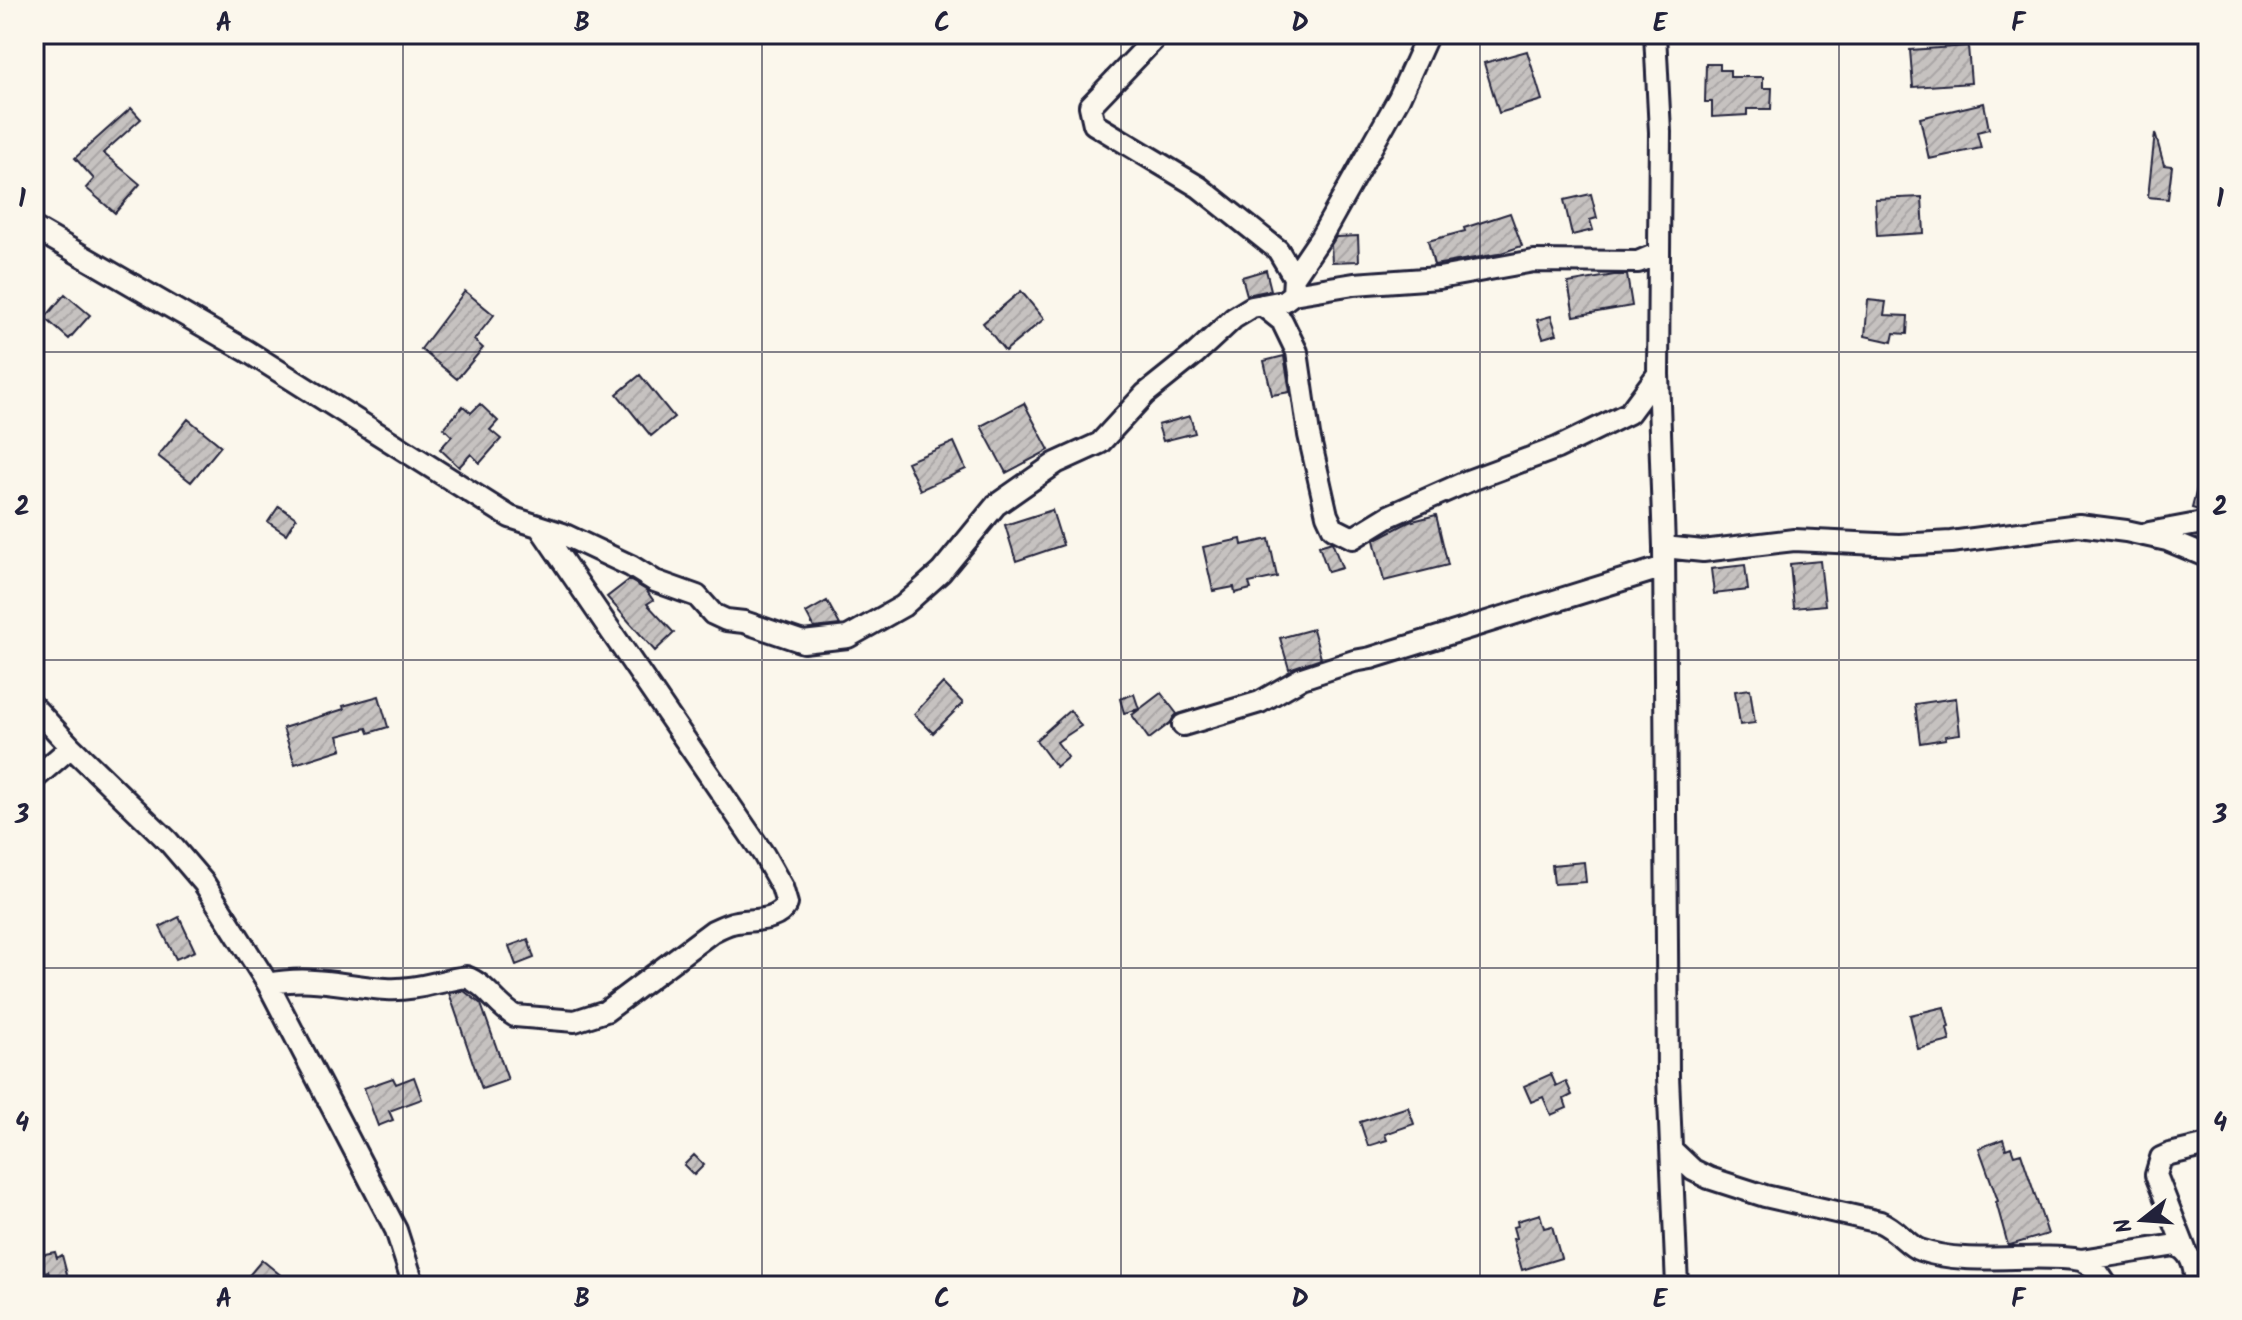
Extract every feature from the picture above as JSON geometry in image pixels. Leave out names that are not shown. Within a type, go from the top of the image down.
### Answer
[{"type":"street","points":[[1159,34],[1090,106],[1094,124],[1199,187],[1278,250],[1293,285]]},
{"type":"street","points":[[34,228],[247,351],[510,517],[563,534],[631,566],[655,581],[697,596],[713,614],[726,620],[744,622],[803,642],[848,637],[903,606],[941,572],[996,505],[1056,463],[1100,443],[1145,394],[1234,318],[1252,307],[1284,301],[1399,98],[1428,34]]},
{"type":"street","points":[[1655,34],[1660,132],[1658,374],[1664,557],[1668,1076],[1677,1286]]},
{"type":"street","points":[[1293,285],[1439,278],[1534,261],[1638,262],[1659,253]]},
{"type":"street","points":[[1262,305],[1282,321],[1297,352],[1309,435],[1327,515],[1333,528],[1353,538],[1418,502],[1557,448],[1629,413],[1658,374]]},
{"type":"street","points":[[2142,534],[2208,522]]},
{"type":"street","points":[[1183,725],[1260,702],[1302,678],[1333,667],[1386,653],[1664,557],[1794,540],[1899,545],[1951,542],[2079,525],[2167,540],[2208,557]]},
{"type":"street","points":[[268,984],[295,978],[384,989],[415,989],[466,977],[486,987],[507,1012],[515,1016],[575,1021],[606,1011],[713,931],[732,923],[774,917],[783,912],[787,904],[782,887],[764,855],[541,529]]},
{"type":"street","points":[[34,707],[204,883],[268,984],[396,1230],[414,1286]]},
{"type":"street","points":[[34,779],[71,747]]},
{"type":"street","points":[[2197,1286],[2190,1255],[2156,1175],[2161,1158],[2208,1145]]},
{"type":"street","points":[[1672,1150],[1693,1170],[1709,1178],[1765,1196],[1880,1222],[1893,1227],[1913,1248],[1923,1252],[2081,1260],[2175,1245],[2185,1249]]},
{"type":"street","points":[[2081,1260],[2095,1268],[2107,1286]]},
{"type":"building","points":[[1968,46],[1971,83],[1913,87],[1910,50]]},
{"type":"building","points":[[1527,51],[1542,100],[1499,113],[1484,63]]},
{"type":"building","points":[[1706,64],[1720,64],[1720,70],[1730,70],[1730,77],[1763,77],[1763,88],[1772,88],[1771,109],[1747,109],[1747,115],[1712,117],[1712,102],[1705,102]]},
{"type":"building","points":[[1984,103],[1989,129],[1977,132],[1981,148],[1929,159],[1920,118]]},
{"type":"building","points":[[131,108],[141,119],[103,153],[140,184],[115,213],[86,188],[94,179],[75,158]]},
{"type":"building","points":[[2155,133],[2164,165],[2172,166],[2168,199],[2148,197]]},
{"type":"building","points":[[1591,194],[1597,218],[1590,220],[1593,230],[1572,235],[1564,200]]},
{"type":"building","points":[[1922,197],[1924,233],[1877,236],[1875,199]]},
{"type":"building","points":[[1510,213],[1522,246],[1498,254],[1434,265],[1428,241],[1465,231],[1464,228]]},
{"type":"building","points":[[1358,236],[1359,261],[1332,262],[1331,245],[1336,237]]},
{"type":"building","points":[[1266,270],[1271,290],[1247,295],[1242,277]]},
{"type":"building","points":[[1627,275],[1632,306],[1574,316],[1568,283]]},
{"type":"building","points":[[465,291],[494,315],[474,340],[483,348],[457,379],[421,349]]},
{"type":"building","points":[[1021,291],[1044,319],[1005,351],[983,323]]},
{"type":"building","points":[[65,294],[90,315],[69,339],[45,318]]},
{"type":"building","points":[[1868,300],[1886,302],[1884,315],[1908,316],[1907,334],[1894,333],[1892,342],[1865,336]]},
{"type":"building","points":[[1551,316],[1557,334],[1543,338],[1537,320]]},
{"type":"building","points":[[1284,356],[1290,392],[1272,395],[1264,361]]},
{"type":"building","points":[[640,375],[674,417],[651,436],[617,394]]},
{"type":"building","points":[[1024,403],[1049,450],[1006,473],[981,426]]},
{"type":"building","points":[[480,404],[498,421],[490,430],[501,439],[480,463],[471,454],[459,467],[440,449],[452,436],[444,428],[463,406],[471,413]]},
{"type":"building","points":[[1190,416],[1195,433],[1163,441],[1158,425]]},
{"type":"building","points":[[188,419],[221,446],[191,482],[158,456]]},
{"type":"building","points":[[954,442],[966,469],[920,490],[907,462]]},
{"type":"building","points":[[2203,465],[2208,465],[2208,509],[2199,510],[2192,508]]},
{"type":"building","points":[[279,506],[296,518],[286,534],[268,522]]},
{"type":"building","points":[[1052,510],[1063,545],[1016,561],[1005,525]]},
{"type":"building","points":[[1436,515],[1448,565],[1384,581],[1374,540],[1409,522]]},
{"type":"building","points":[[1241,539],[1242,545],[1269,539],[1277,577],[1249,583],[1251,589],[1235,593],[1234,587],[1213,591],[1203,547]]},
{"type":"building","points":[[1332,542],[1342,568],[1328,572],[1319,546]]},
{"type":"building","points":[[1820,561],[1825,605],[1794,608],[1790,564]]},
{"type":"building","points":[[1745,565],[1748,590],[1714,594],[1711,569]]},
{"type":"building","points":[[629,580],[646,590],[653,600],[647,604],[674,633],[655,651],[607,597]]},
{"type":"building","points":[[827,601],[840,625],[814,628],[806,613]]},
{"type":"building","points":[[1313,629],[1321,658],[1289,669],[1280,638]]},
{"type":"building","points":[[943,683],[963,703],[933,733],[914,714]]},
{"type":"building","points":[[1750,689],[1755,723],[1740,725],[1735,691]]},
{"type":"building","points":[[1161,693],[1177,714],[1149,739],[1132,715]]},
{"type":"building","points":[[1134,694],[1139,709],[1124,713],[1120,699]]},
{"type":"building","points":[[379,696],[388,727],[369,733],[367,728],[338,736],[342,749],[295,764],[283,728]]},
{"type":"building","points":[[1956,698],[1960,734],[1920,743],[1915,704]]},
{"type":"building","points":[[1070,710],[1081,726],[1057,742],[1068,757],[1056,767],[1036,740]]},
{"type":"building","points":[[1584,862],[1586,882],[1554,884],[1552,865]]},
{"type":"building","points":[[179,917],[195,951],[176,959],[160,927]]},
{"type":"building","points":[[528,939],[534,958],[516,965],[509,946]]},
{"type":"building","points":[[464,991],[481,1004],[508,1080],[482,1089],[449,993]]},
{"type":"building","points":[[1944,1007],[1950,1041],[1918,1049],[1910,1015]]},
{"type":"building","points":[[1551,1074],[1556,1086],[1566,1081],[1572,1095],[1564,1099],[1567,1108],[1551,1115],[1543,1097],[1531,1102],[1524,1086]]},
{"type":"building","points":[[414,1077],[422,1099],[389,1111],[393,1120],[378,1126],[364,1088],[393,1078],[396,1084]]},
{"type":"building","points":[[1408,1107],[1414,1124],[1385,1134],[1387,1140],[1368,1146],[1360,1122]]},
{"type":"building","points":[[2003,1139],[2006,1149],[2011,1147],[2014,1155],[2021,1153],[2048,1234],[2010,1245],[1979,1148]]},
{"type":"building","points":[[694,1155],[704,1165],[694,1175],[684,1165]]},
{"type":"building","points":[[1540,1214],[1544,1228],[1552,1226],[1561,1258],[1522,1270],[1513,1239],[1516,1238],[1513,1227],[1518,1226],[1517,1221]]},
{"type":"building","points":[[55,1252],[57,1258],[62,1255],[70,1286],[52,1286],[48,1271],[44,1272],[40,1255]]},
{"type":"building","points":[[262,1260],[294,1286],[240,1286]]}]
